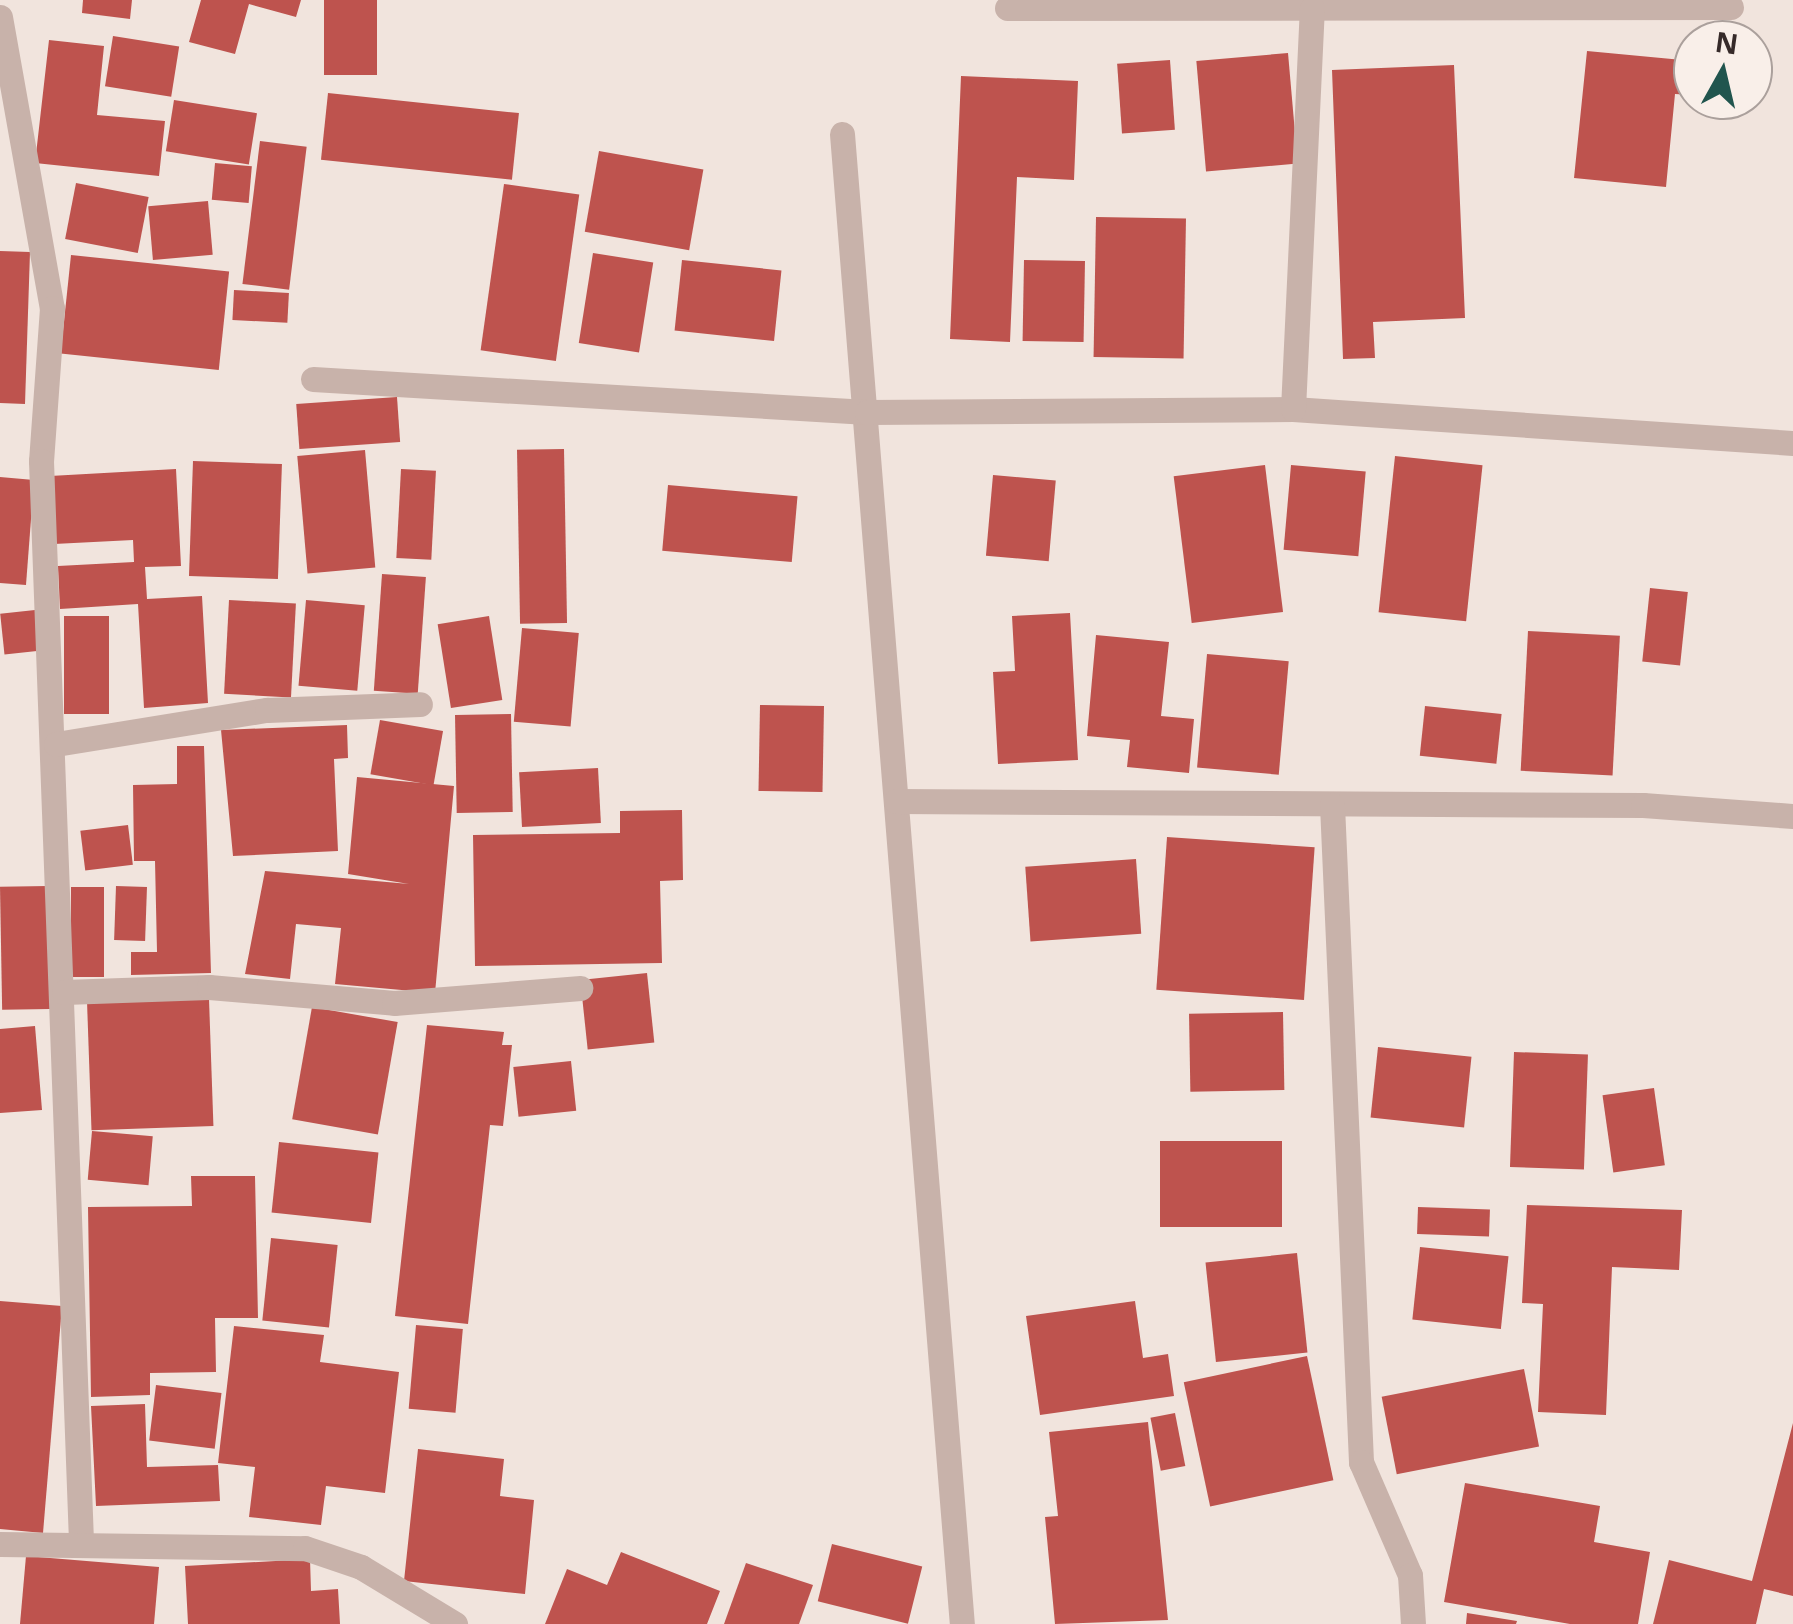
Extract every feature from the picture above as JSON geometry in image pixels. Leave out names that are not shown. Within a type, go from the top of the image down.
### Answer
[{"type":"street","points":[[1007,8],[1731,6]]},
{"type":"street","points":[[1293,409],[1312,8]]},
{"type":"street","points":[[0,17],[52,308],[41,461],[56,744],[81,1544]]},
{"type":"street","points":[[842,134],[962,1624]]},
{"type":"street","points":[[314,380],[867,412],[1293,409],[1793,442]]},
{"type":"street","points":[[56,744],[267,710],[420,704]]},
{"type":"street","points":[[896,801],[1793,816]]},
{"type":"street","points":[[1332,806],[1361,1462],[1410,1575],[1413,1624]]},
{"type":"street","points":[[64,992],[209,987],[394,1003],[580,988]]},
{"type":"street","points":[[0,1544],[305,1548],[362,1566],[455,1624]]},
{"type":"building","points":[[83,0],[132,0],[130,19],[82,13]]},
{"type":"building","points":[[201,0],[301,0],[296,17],[249,4],[235,54],[189,42]]},
{"type":"building","points":[[324,0],[377,0],[377,75],[324,75]]},
{"type":"building","points":[[113,36],[179,46],[171,97],[105,86]]},
{"type":"building","points":[[49,40],[104,46],[97,115],[165,121],[159,176],[35,163]]},
{"type":"building","points":[[1587,51],[1673,59],[1673,115],[1666,187],[1574,178]]},
{"type":"building","points":[[1288,53],[1298,164],[1206,172],[1196,61]]},
{"type":"building","points":[[1170,60],[1175,130],[1122,134],[1117,64]]},
{"type":"building","points":[[1454,65],[1465,318],[1373,322],[1375,358],[1343,359],[1332,70]]},
{"type":"building","points":[[961,76],[1078,81],[1074,180],[1017,177],[1010,342],[950,339]]},
{"type":"building","points":[[328,93],[519,113],[512,180],[321,160]]},
{"type":"building","points":[[174,100],[257,113],[249,165],[166,151]]},
{"type":"building","points":[[260,141],[307,147],[289,290],[242,284]]},
{"type":"building","points":[[599,151],[703,169],[689,250],[585,232]]},
{"type":"building","points":[[215,163],[252,166],[249,203],[212,200]]},
{"type":"building","points":[[76,183],[149,197],[138,253],[65,239]]},
{"type":"building","points":[[504,184],[579,195],[556,361],[481,350]]},
{"type":"building","points":[[208,201],[213,255],[153,260],[148,206]]},
{"type":"building","points":[[1096,217],[1186,219],[1184,359],[1094,357]]},
{"type":"building","points":[[0,251],[30,252],[25,404],[0,403]]},
{"type":"building","points":[[593,253],[653,263],[639,352],[579,343]]},
{"type":"building","points":[[71,255],[229,272],[219,370],[61,353]]},
{"type":"building","points":[[682,260],[781,270],[774,341],[675,331]]},
{"type":"building","points":[[1024,260],[1085,261],[1084,342],[1023,341]]},
{"type":"building","points":[[234,290],[289,293],[287,323],[232,320]]},
{"type":"building","points":[[397,397],[400,442],[299,449],[296,404]]},
{"type":"building","points":[[564,449],[567,623],[520,624],[517,450]]},
{"type":"building","points":[[365,450],[375,568],[308,573],[297,456]]},
{"type":"building","points":[[1395,456],[1483,465],[1466,621],[1379,612]]},
{"type":"building","points":[[193,461],[282,464],[278,579],[189,576]]},
{"type":"building","points":[[1265,465],[1283,612],[1192,623],[1174,476]]},
{"type":"building","points":[[1291,465],[1366,472],[1358,556],[1284,550]]},
{"type":"building","points":[[176,469],[181,566],[145,567],[147,599],[202,596],[208,703],[144,708],[138,604],[60,609],[58,566],[134,562],[133,540],[54,544],[50,476]]},
{"type":"building","points":[[401,469],[436,471],[431,560],[396,558]]},
{"type":"building","points":[[993,475],[1056,480],[1049,561],[986,556]]},
{"type":"building","points":[[0,477],[34,480],[26,585],[0,583]]},
{"type":"building","points":[[668,485],[798,496],[792,562],[662,551]]},
{"type":"building","points":[[382,574],[426,577],[418,694],[374,691]]},
{"type":"building","points":[[1650,588],[1688,592],[1680,666],[1642,662]]},
{"type":"building","points":[[229,600],[296,604],[291,697],[224,694]]},
{"type":"building","points":[[306,600],[365,605],[357,691],[299,686]]},
{"type":"building","points":[[35,610],[39,651],[4,654],[0,614]]},
{"type":"building","points":[[1070,613],[1078,760],[998,764],[993,672],[1015,671],[1012,616]]},
{"type":"building","points":[[64,616],[109,616],[109,714],[64,714]]},
{"type":"building","points":[[489,616],[502,700],[451,708],[438,624]]},
{"type":"building","points":[[522,628],[579,633],[571,727],[514,722]]},
{"type":"building","points":[[1528,631],[1620,636],[1613,776],[1521,771]]},
{"type":"building","points":[[1096,635],[1169,642],[1161,716],[1194,719],[1189,773],[1127,767],[1130,740],[1087,736]]},
{"type":"building","points":[[1207,654],[1289,661],[1279,775],[1197,768]]},
{"type":"building","points":[[760,705],[824,706],[822,792],[758,791]]},
{"type":"building","points":[[1425,706],[1502,714],[1496,764],[1420,756]]},
{"type":"building","points":[[511,714],[513,812],[457,813],[455,715]]},
{"type":"building","points":[[380,720],[443,731],[433,785],[370,774]]},
{"type":"building","points":[[347,725],[348,758],[334,759],[338,851],[233,856],[221,730]]},
{"type":"building","points":[[177,746],[204,746],[211,973],[131,975],[131,952],[157,952],[155,861],[134,861],[133,785],[177,784]]},
{"type":"building","points":[[598,768],[601,823],[522,827],[519,772]]},
{"type":"building","points":[[357,777],[454,786],[435,993],[335,984],[341,928],[296,924],[290,979],[245,974],[265,871],[409,884],[348,874]]},
{"type":"building","points":[[682,810],[683,880],[660,881],[662,963],[475,966],[473,835],[620,833],[620,811]]},
{"type":"building","points":[[128,825],[133,865],[85,871],[80,831]]},
{"type":"building","points":[[1167,837],[1315,847],[1304,1000],[1156,990]]},
{"type":"building","points":[[1136,859],[1141,934],[1031,942],[1025,867]]},
{"type":"building","points":[[48,886],[50,1009],[2,1010],[0,887]]},
{"type":"building","points":[[116,886],[147,887],[145,941],[114,940]]},
{"type":"building","points":[[71,887],[104,887],[104,977],[71,977]]},
{"type":"building","points":[[647,973],[654,1043],[588,1050],[580,980]]},
{"type":"building","points":[[209,999],[213,1126],[92,1130],[87,1003]]},
{"type":"building","points":[[312,1007],[398,1022],[378,1134],[292,1119]]},
{"type":"building","points":[[1283,1012],[1284,1090],[1190,1092],[1189,1014]]},
{"type":"building","points":[[427,1025],[504,1032],[502,1045],[512,1045],[503,1126],[490,1125],[468,1324],[395,1316]]},
{"type":"building","points":[[35,1026],[42,1110],[0,1113],[0,1029]]},
{"type":"building","points":[[1378,1047],[1471,1057],[1464,1127],[1371,1118]]},
{"type":"building","points":[[1514,1052],[1588,1055],[1584,1170],[1510,1167]]},
{"type":"building","points":[[571,1061],[576,1111],[519,1117],[513,1067]]},
{"type":"building","points":[[1654,1088],[1665,1165],[1613,1172],[1603,1095]]},
{"type":"building","points":[[92,1131],[153,1136],[148,1185],[88,1180]]},
{"type":"building","points":[[1160,1141],[1282,1141],[1282,1227],[1160,1227]]},
{"type":"building","points":[[279,1142],[378,1152],[371,1223],[272,1213]]},
{"type":"building","points":[[191,1176],[255,1176],[258,1318],[215,1318],[216,1372],[150,1373],[150,1395],[91,1397],[88,1207],[192,1206]]},
{"type":"building","points":[[1527,1205],[1682,1210],[1679,1270],[1612,1267],[1606,1415],[1538,1412],[1543,1304],[1522,1303]]},
{"type":"building","points":[[1418,1207],[1490,1210],[1489,1236],[1417,1234]]},
{"type":"building","points":[[271,1238],[338,1245],[329,1328],[262,1321]]},
{"type":"building","points":[[1420,1247],[1509,1256],[1501,1329],[1412,1320]]},
{"type":"building","points":[[1297,1253],[1307,1352],[1216,1362],[1206,1263]]},
{"type":"building","points":[[0,1301],[62,1306],[43,1533],[0,1529]]},
{"type":"building","points":[[1135,1301],[1143,1358],[1168,1354],[1174,1396],[1040,1415],[1026,1316]]},
{"type":"building","points":[[416,1325],[463,1329],[456,1413],[409,1409]]},
{"type":"building","points":[[234,1326],[324,1335],[320,1362],[399,1372],[385,1493],[326,1486],[321,1525],[249,1517],[255,1467],[218,1463]]},
{"type":"building","points":[[1307,1356],[1333,1480],[1210,1506],[1184,1382]]},
{"type":"building","points":[[1524,1369],[1539,1447],[1397,1474],[1382,1397]]},
{"type":"building","points":[[156,1385],[222,1393],[215,1449],[149,1441]]},
{"type":"building","points":[[145,1404],[147,1467],[218,1465],[220,1501],[96,1506],[91,1406]]},
{"type":"building","points":[[1175,1413],[1185,1466],[1161,1471],[1150,1418]]},
{"type":"building","points":[[1148,1422],[1168,1620],[1055,1624],[1045,1517],[1058,1516],[1049,1432]]},
{"type":"building","points":[[1793,1423],[1793,1596],[1764,1589],[1756,1624],[1653,1624],[1669,1560],[1752,1581]]},
{"type":"building","points":[[418,1449],[504,1459],[500,1496],[534,1500],[525,1594],[404,1581]]},
{"type":"building","points":[[1465,1483],[1600,1506],[1594,1542],[1650,1552],[1638,1624],[1570,1624],[1444,1602]]},
{"type":"building","points":[[832,1544],[922,1566],[908,1624],[818,1601]]},
{"type":"building","points":[[621,1552],[720,1591],[707,1624],[545,1624],[567,1569],[607,1585]]},
{"type":"building","points":[[26,1556],[159,1567],[154,1624],[20,1624]]},
{"type":"building","points":[[310,1559],[311,1591],[338,1589],[340,1624],[188,1624],[185,1566]]},
{"type":"building","points":[[746,1563],[813,1585],[799,1624],[724,1624]]},
{"type":"building","points":[[1467,1613],[1517,1621],[1466,1624]]}]
